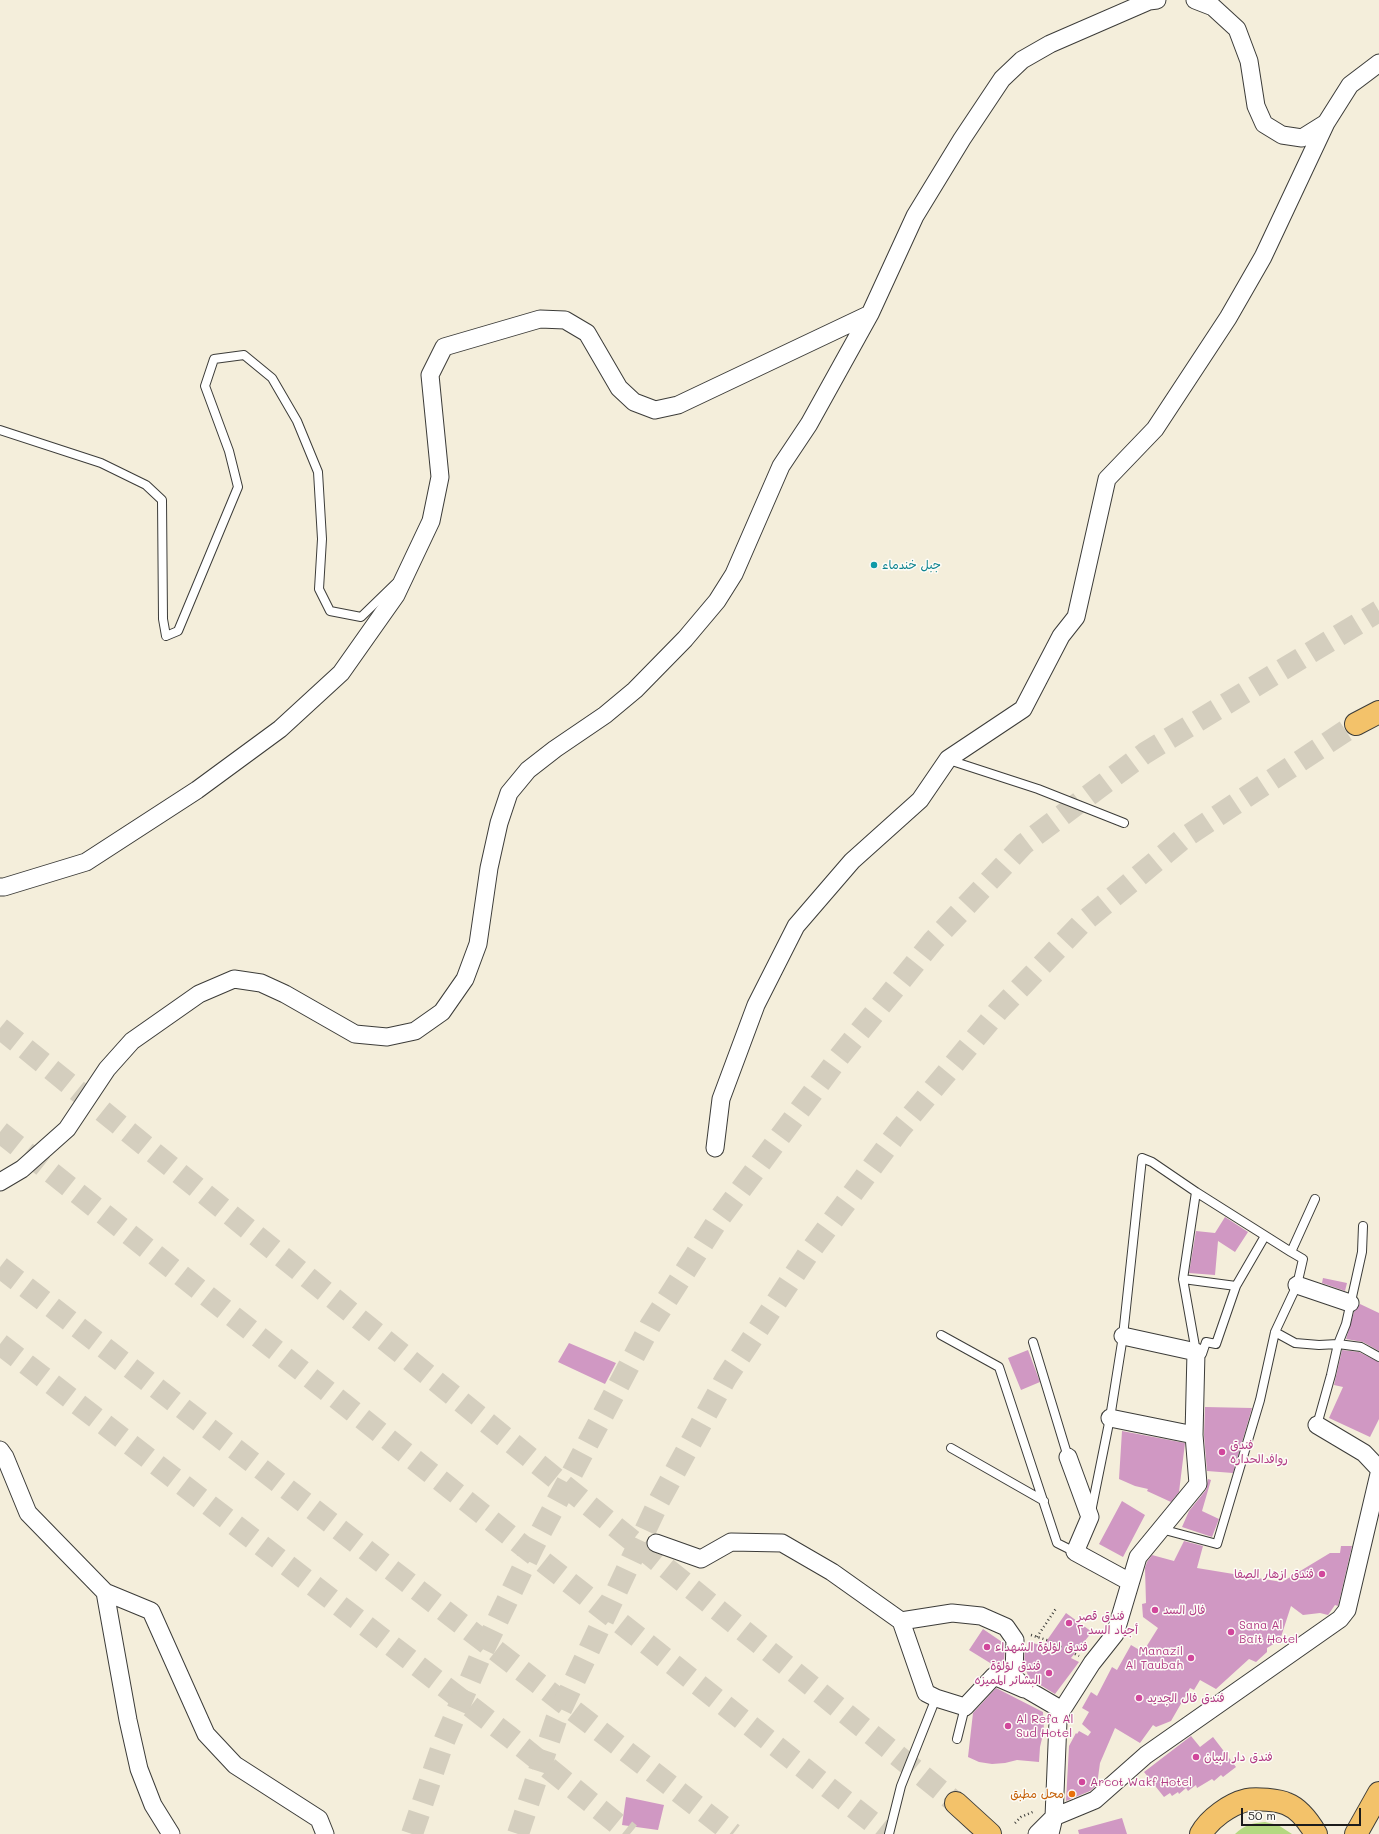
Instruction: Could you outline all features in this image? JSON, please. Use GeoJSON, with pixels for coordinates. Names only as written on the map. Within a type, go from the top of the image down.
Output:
{"type":"FeatureCollection","features":[{"type":"Feature","properties":{"kind":"highway"},"geometry":{"type":"LineString","coordinates":[[1356,724],[1379,712]]}},
{"type":"Feature","properties":{"kind":"highway"},"geometry":{"type":"LineString","coordinates":[[1356,1834],[1379,1793]]}},
{"type":"Feature","properties":{"kind":"highway"},"geometry":{"type":"LineString","coordinates":[[1201,1834],[1206,1825],[1227,1809],[1247,1800],[1275,1801],[1287,1804],[1308,1820],[1316,1834]]}},
{"type":"Feature","properties":{"kind":"highway"},"geometry":{"type":"LineString","coordinates":[[956,1803],[990,1834]]}},
{"type":"Feature","properties":{"kind":"street"},"geometry":{"type":"LineString","coordinates":[[0,1182],[22,1169],[67,1129],[107,1069],[132,1041],[199,994],[234,979],[261,983],[285,994],[355,1034],[387,1037],[415,1031],[442,1012],[465,979],[478,944],[489,868],[499,823],[509,793],[528,770],[555,749],[604,716],[635,690],[685,639],[717,601],[734,574],[781,466],[809,424],[870,314],[915,216],[962,138],[1002,79],[1022,60],[1050,44],[1149,1],[1157,0]]}},
{"type":"Feature","properties":{"kind":"street"},"geometry":{"type":"LineString","coordinates":[[1195,0],[1213,7],[1237,29],[1249,61],[1256,106],[1264,124],[1282,135],[1302,138],[1326,123]]}},
{"type":"Feature","properties":{"kind":"street"},"geometry":{"type":"LineString","coordinates":[[715,1148],[721,1099],[756,1005],[796,926],[852,861],[920,800],[948,759],[1023,709],[1062,636],[1076,617],[1107,479],[1155,429],[1228,318],[1263,257],[1326,123],[1350,85],[1379,63]]}},
{"type":"Feature","properties":{"kind":"street"},"geometry":{"type":"LineString","coordinates":[[0,886],[4,887],[86,862],[197,790],[280,729],[341,673],[396,595],[431,521],[440,478],[430,375],[444,347],[540,319],[565,320],[587,333],[619,388],[634,402],[655,410],[678,405],[870,314]]}},
{"type":"Feature","properties":{"kind":"street"},"geometry":{"type":"LineString","coordinates":[[1296,1285],[1350,1302]]}},
{"type":"Feature","properties":{"kind":"street"},"geometry":{"type":"LineString","coordinates":[[1050,1834],[1054,1817],[1058,1721],[1062,1710],[1092,1663],[1115,1634],[1138,1557],[1198,1484],[1194,1435],[1196,1352],[1123,1336]]}},
{"type":"Feature","properties":{"kind":"street"},"geometry":{"type":"LineString","coordinates":[[1110,1418],[1194,1435]]}},
{"type":"Feature","properties":{"kind":"street"},"geometry":{"type":"LineString","coordinates":[[1317,1425],[1364,1453],[1379,1469]]}},
{"type":"Feature","properties":{"kind":"street"},"geometry":{"type":"LineString","coordinates":[[0,1450],[5,1457],[28,1513],[105,1592],[152,1611],[206,1734],[235,1765],[319,1819],[325,1834]]}},
{"type":"Feature","properties":{"kind":"street"},"geometry":{"type":"LineString","coordinates":[[1068,1457],[1090,1517],[1075,1552],[1130,1582]]}},
{"type":"Feature","properties":{"kind":"street"},"geometry":{"type":"LineString","coordinates":[[1037,1834],[1054,1817],[1095,1800],[1146,1755],[1340,1620],[1347,1610],[1379,1474]]}},
{"type":"Feature","properties":{"kind":"street"},"geometry":{"type":"LineString","coordinates":[[656,1543],[701,1559],[731,1542],[782,1542],[832,1572],[901,1621],[926,1693],[936,1698],[965,1706],[994,1676],[1026,1690],[1062,1710]]}},
{"type":"Feature","properties":{"kind":"street"},"geometry":{"type":"LineString","coordinates":[[105,1592],[128,1720],[139,1769],[152,1805],[171,1834]]}},
{"type":"Feature","properties":{"kind":"street"},"geometry":{"type":"LineString","coordinates":[[901,1621],[952,1613],[981,1616],[1006,1627],[1015,1640],[1014,1677],[1026,1690]]}},
{"type":"Feature","properties":{"kind":"lane"},"geometry":{"type":"LineString","coordinates":[[0,430],[101,463],[146,485],[162,500],[163,619],[166,636],[178,631],[238,487],[229,451],[205,386],[214,359],[244,355],[272,378],[297,421],[318,472],[322,539],[319,589],[330,611],[361,617],[406,574]]}},
{"type":"Feature","properties":{"kind":"lane"},"geometry":{"type":"LineString","coordinates":[[948,759],[1038,789],[1124,823]]}},
{"type":"Feature","properties":{"kind":"lane"},"geometry":{"type":"LineString","coordinates":[[1090,1517],[1110,1418],[1123,1336],[1142,1158],[1152,1162],[1196,1192],[1303,1259],[1296,1285],[1275,1332],[1260,1400],[1217,1544],[1161,1529]]}},
{"type":"Feature","properties":{"kind":"lane"},"geometry":{"type":"LineString","coordinates":[[1196,1192],[1183,1279],[1196,1352],[1202,1354],[1206,1342],[1216,1344],[1236,1286],[1266,1236]]}},
{"type":"Feature","properties":{"kind":"lane"},"geometry":{"type":"LineString","coordinates":[[1291,1252],[1315,1199]]}},
{"type":"Feature","properties":{"kind":"lane"},"geometry":{"type":"LineString","coordinates":[[1317,1425],[1338,1344],[1346,1324],[1362,1252],[1363,1226]]}},
{"type":"Feature","properties":{"kind":"lane"},"geometry":{"type":"LineString","coordinates":[[1183,1279],[1236,1286]]}},
{"type":"Feature","properties":{"kind":"lane"},"geometry":{"type":"LineString","coordinates":[[1275,1332],[1295,1343],[1319,1345],[1338,1344],[1361,1347],[1379,1357]]}},
{"type":"Feature","properties":{"kind":"lane"},"geometry":{"type":"LineString","coordinates":[[941,1335],[998,1366],[1058,1543],[1075,1552]]}},
{"type":"Feature","properties":{"kind":"lane"},"geometry":{"type":"LineString","coordinates":[[1033,1342],[1068,1457]]}},
{"type":"Feature","properties":{"kind":"lane"},"geometry":{"type":"LineString","coordinates":[[951,1448],[1044,1501]]}},
{"type":"Feature","properties":{"kind":"lane"},"geometry":{"type":"LineString","coordinates":[[889,1834],[901,1786],[936,1698]]}},
{"type":"Feature","properties":{"kind":"lane"},"geometry":{"type":"LineString","coordinates":[[957,1740],[965,1706]]}},
{"type":"Feature","properties":{"kind":"path"},"geometry":{"type":"LineString","coordinates":[[1037,1637],[1057,1607]]}},
{"type":"Feature","properties":{"kind":"path"},"geometry":{"type":"LineString","coordinates":[[1006,1627],[1050,1641],[1092,1663]]}},
{"type":"Feature","properties":{"kind":"path"},"geometry":{"type":"LineString","coordinates":[[1015,1823],[1021,1817],[1030,1813]]}},
{"type":"Feature","properties":{"kind":"green space"},"geometry":{"type":"Polygon","coordinates":[[[1265,1822],[1278,1825],[1292,1834],[1235,1834],[1242,1828],[1249,1825],[1265,1822]]]}},
{"type":"Feature","properties":{"kind":"building"},"geometry":{"type":"Polygon","coordinates":[[[1225,1217],[1248,1232],[1235,1252],[1218,1241],[1215,1275],[1189,1273],[1196,1231],[1215,1233],[1225,1217]]]}},
{"type":"Feature","properties":{"kind":"building"},"geometry":{"type":"Polygon","coordinates":[[[1323,1278],[1347,1283],[1345,1291],[1322,1283],[1323,1278]]]}},
{"type":"Feature","properties":{"kind":"building"},"geometry":{"type":"Polygon","coordinates":[[[1360,1304],[1379,1313],[1379,1351],[1363,1342],[1346,1339],[1354,1312],[1360,1304]]]}},
{"type":"Feature","properties":{"kind":"building"},"geometry":{"type":"Polygon","coordinates":[[[569,1343],[616,1363],[605,1384],[558,1362],[569,1343]]]}},
{"type":"Feature","properties":{"kind":"building"},"geometry":{"type":"Polygon","coordinates":[[[1028,1350],[1040,1382],[1021,1390],[1008,1358],[1028,1350]]]}},
{"type":"Feature","properties":{"kind":"building"},"geometry":{"type":"Polygon","coordinates":[[[1342,1350],[1359,1352],[1379,1362],[1379,1419],[1370,1437],[1329,1418],[1343,1387],[1334,1385],[1342,1350]]]}},
{"type":"Feature","properties":{"kind":"building"},"geometry":{"type":"Polygon","coordinates":[[[1205,1407],[1252,1408],[1233,1473],[1207,1471],[1204,1435],[1205,1407]]]}},
{"type":"Feature","properties":{"kind":"building"},"geometry":{"type":"Polygon","coordinates":[[[1122,1431],[1185,1443],[1179,1492],[1171,1502],[1147,1491],[1148,1489],[1135,1486],[1119,1479],[1122,1431]]]}},
{"type":"Feature","properties":{"kind":"building"},"geometry":{"type":"Polygon","coordinates":[[[1208,1479],[1211,1480],[1202,1511],[1219,1519],[1212,1537],[1182,1527],[1189,1511],[1206,1490],[1208,1479]]]}},
{"type":"Feature","properties":{"kind":"building"},"geometry":{"type":"Polygon","coordinates":[[[1122,1501],[1145,1515],[1123,1557],[1099,1544],[1122,1501]]]}},
{"type":"Feature","properties":{"kind":"building"},"geometry":{"type":"Polygon","coordinates":[[[1184,1541],[1203,1546],[1197,1568],[1282,1582],[1330,1553],[1340,1553],[1341,1546],[1352,1546],[1338,1606],[1335,1605],[1328,1615],[1320,1613],[1303,1615],[1291,1606],[1280,1640],[1267,1648],[1267,1652],[1256,1662],[1249,1659],[1216,1689],[1200,1680],[1194,1690],[1190,1688],[1171,1721],[1156,1727],[1153,1725],[1140,1743],[1115,1728],[1100,1763],[1097,1785],[1090,1791],[1066,1801],[1069,1746],[1076,1733],[1077,1734],[1079,1731],[1088,1736],[1091,1732],[1082,1724],[1089,1712],[1082,1708],[1091,1692],[1097,1696],[1112,1667],[1117,1670],[1131,1645],[1143,1652],[1158,1628],[1143,1617],[1142,1604],[1146,1603],[1145,1568],[1147,1562],[1152,1555],[1174,1561],[1184,1541]]]}},
{"type":"Feature","properties":{"kind":"building"},"geometry":{"type":"Polygon","coordinates":[[[1066,1613],[1092,1632],[1071,1658],[1079,1662],[1055,1694],[1029,1678],[1024,1665],[1025,1648],[1033,1643],[1043,1646],[1066,1613]]]}},
{"type":"Feature","properties":{"kind":"building","name":"فندق لؤلؤة الشهداء"},"geometry":{"type":"Polygon","coordinates":[[[983,1629],[1005,1644],[1004,1662],[1000,1668],[969,1650],[983,1629]]]}},
{"type":"Feature","properties":{"kind":"building","name":"Al Refa Al Sud Hotel"},"geometry":{"type":"Polygon","coordinates":[[[996,1688],[1043,1712],[1044,1730],[1040,1747],[1039,1762],[1017,1760],[992,1764],[979,1762],[968,1757],[973,1713],[996,1688]]]}},
{"type":"Feature","properties":{"kind":"building","name":"فندق دار البيان"},"geometry":{"type":"Polygon","coordinates":[[[1191,1736],[1200,1747],[1213,1737],[1236,1767],[1223,1777],[1221,1775],[1214,1781],[1212,1779],[1197,1788],[1196,1785],[1188,1791],[1186,1788],[1179,1794],[1178,1792],[1172,1796],[1170,1793],[1164,1797],[1144,1772],[1191,1736]]]}},
{"type":"Feature","properties":{"kind":"building"},"geometry":{"type":"Polygon","coordinates":[[[626,1797],[664,1805],[658,1830],[622,1825],[626,1797]]]}},
{"type":"Feature","properties":{"kind":"building"},"geometry":{"type":"Polygon","coordinates":[[[1122,1818],[1127,1834],[1079,1834],[1078,1830],[1122,1818]]]}},
{"type":"Feature","properties":{"kind":"tunnel"},"geometry":{"type":"LineString","coordinates":[[412,1834],[442,1746],[480,1657],[534,1545],[650,1326],[716,1223],[839,1057],[933,941],[1024,844],[1145,753],[1379,611]]}},
{"type":"Feature","properties":{"kind":"tunnel"},"geometry":{"type":"LineString","coordinates":[[518,1834],[556,1720],[659,1501],[726,1378],[808,1254],[900,1129],[998,1011],[1081,924],[1184,838],[1356,724]]}},
{"type":"Feature","properties":{"kind":"tunnel"},"geometry":{"type":"LineString","coordinates":[[0,1028],[956,1803]]}},
{"type":"Feature","properties":{"kind":"tunnel"},"geometry":{"type":"LineString","coordinates":[[0,1132],[887,1834]]}},
{"type":"Feature","properties":{"kind":"tunnel"},"geometry":{"type":"LineString","coordinates":[[0,1267],[733,1834]]}},
{"type":"Feature","properties":{"kind":"tunnel"},"geometry":{"type":"LineString","coordinates":[[0,1344],[510,1737],[630,1834]]}},
{"type":"Feature","properties":{"kind":"place","name":"جبل خندماء"},"geometry":{"type":"Point","coordinates":[874,565]}},
{"type":"Feature","properties":{"kind":"place","name":"فندق روافدالحدارہ"},"geometry":{"type":"Point","coordinates":[1222,1452]}},
{"type":"Feature","properties":{"kind":"place","name":"فندق ازهار الصفا"},"geometry":{"type":"Point","coordinates":[1322,1574]}},
{"type":"Feature","properties":{"kind":"place","name":"فال السد"},"geometry":{"type":"Point","coordinates":[1155,1610]}},
{"type":"Feature","properties":{"kind":"place","name":"فندق قصر أجياد السد ٢"},"geometry":{"type":"Point","coordinates":[1069,1623]}},
{"type":"Feature","properties":{"kind":"place","name":"Sana Al Bait Hotel"},"geometry":{"type":"Point","coordinates":[1231,1632]}},
{"type":"Feature","properties":{"kind":"place","name":"فندق لؤلؤة الشهداء"},"geometry":{"type":"Point","coordinates":[987,1647]}},
{"type":"Feature","properties":{"kind":"place","name":"Manazil Al Taubah"},"geometry":{"type":"Point","coordinates":[1191,1658]}},
{"type":"Feature","properties":{"kind":"place","name":"فندق لؤلؤة البشائر المميزه"},"geometry":{"type":"Point","coordinates":[1049,1673]}},
{"type":"Feature","properties":{"kind":"place","name":"فندق فال الجديد"},"geometry":{"type":"Point","coordinates":[1139,1698]}},
{"type":"Feature","properties":{"kind":"place","name":"Al Refa Al Sud Hotel"},"geometry":{"type":"Point","coordinates":[1008,1726]}},
{"type":"Feature","properties":{"kind":"place","name":"فندق دار البيان"},"geometry":{"type":"Point","coordinates":[1196,1757]}},
{"type":"Feature","properties":{"kind":"place","name":"Arcot Wakf Hotel"},"geometry":{"type":"Point","coordinates":[1082,1782]}},
{"type":"Feature","properties":{"kind":"place","name":"محل مطبق"},"geometry":{"type":"Point","coordinates":[1072,1794]}}]}
